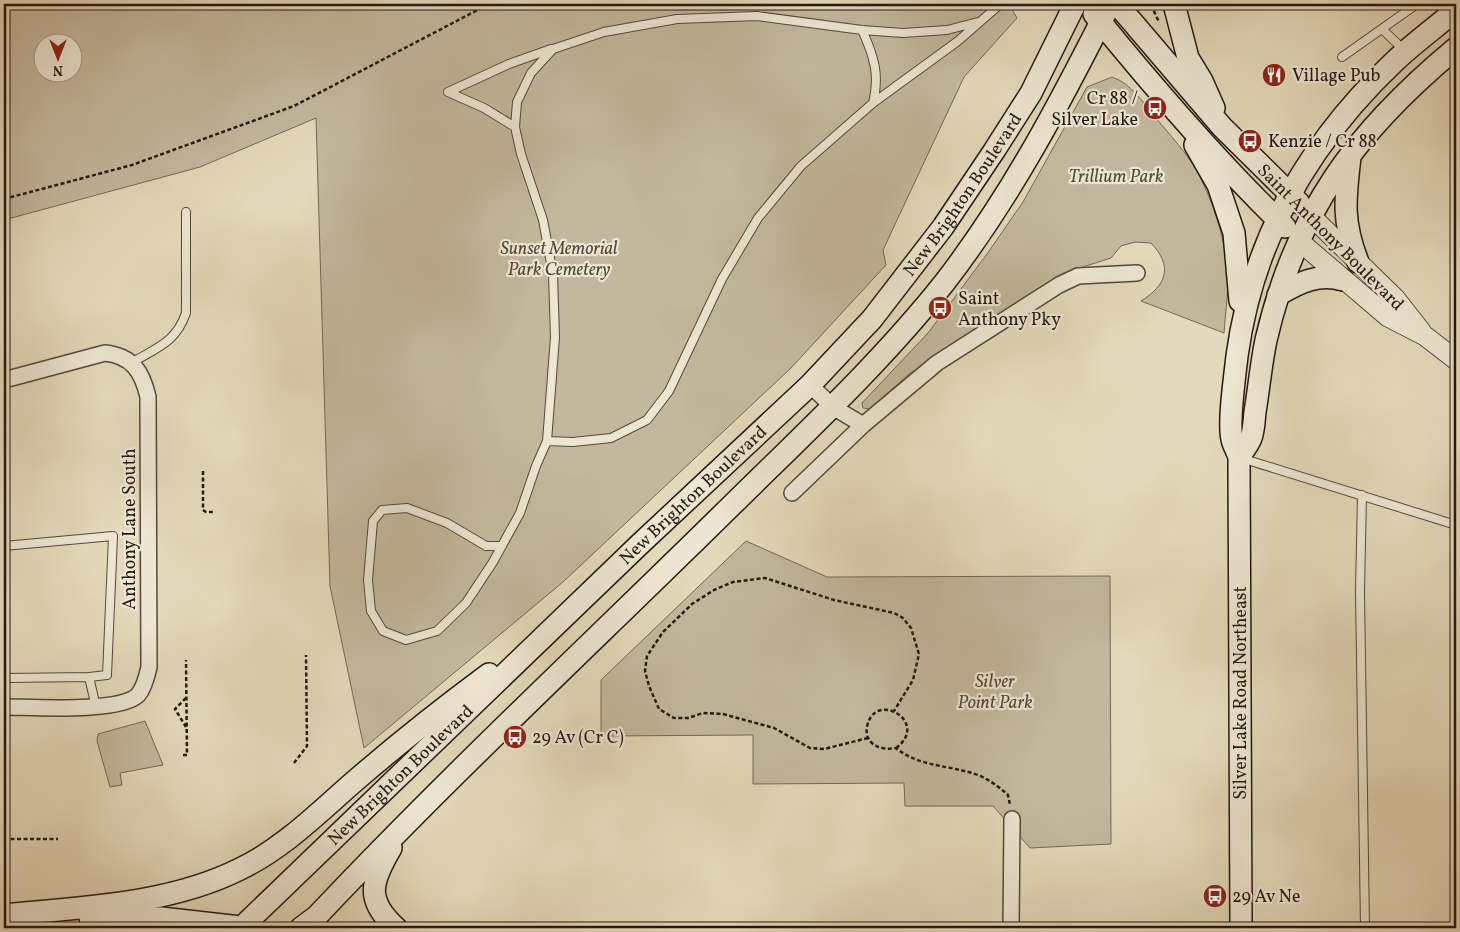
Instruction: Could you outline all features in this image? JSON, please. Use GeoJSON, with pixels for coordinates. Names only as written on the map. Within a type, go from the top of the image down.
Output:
{"type":"FeatureCollection","features":[{"type":"Feature","properties":{"kind":"main road","name":"New Brighton Boulevard"},"geometry":{"type":"LineString","coordinates":[[245,928],[552,629],[810,385],[872,319],[970,189],[1031,93],[1075,4]]}},
{"type":"Feature","properties":{"kind":"main road","name":"Saint Anthony Boulevard"},"geometry":{"type":"LineString","coordinates":[[1086,4],[1106,13],[1178,115],[1283,206],[1305,228]]}},
{"type":"Feature","properties":{"kind":"main road","name":"Saint Anthony Boulevard"},"geometry":{"type":"LineString","coordinates":[[1117,4],[1222,127],[1283,206],[1305,228]]}},
{"type":"Feature","properties":{"kind":"main road"},"geometry":{"type":"LineString","coordinates":[[1174,4],[1188,58],[1202,82],[1222,127]]}},
{"type":"Feature","properties":{"kind":"main road","name":"Silver Lake Road Northeast"},"geometry":{"type":"LineString","coordinates":[[1241,928],[1239,457],[1232,439],[1234,382],[1241,326],[1253,277],[1283,206],[1300,174],[1326,135],[1360,95],[1406,52],[1456,10]]}},
{"type":"Feature","properties":{"kind":"main road","name":"New Brighton Boulevard"},"geometry":{"type":"LineString","coordinates":[[301,928],[317,916],[404,826],[833,408],[902,335],[974,241],[1023,168],[1057,110],[1106,13]]}},
{"type":"Feature","properties":{"kind":"main road"},"geometry":{"type":"LineString","coordinates":[[1239,457],[1251,438],[1266,342],[1278,294],[1305,228],[1350,153],[1379,118],[1414,82],[1456,48]]}},
{"type":"Feature","properties":{"kind":"main road"},"geometry":{"type":"LineString","coordinates":[[1178,115],[1218,185],[1234,233],[1238,264],[1241,326]]}},
{"type":"Feature","properties":{"kind":"main road"},"geometry":{"type":"LineString","coordinates":[[1350,153],[1345,209],[1351,244],[1358,262]]}},
{"type":"Feature","properties":{"kind":"main road"},"geometry":{"type":"LineString","coordinates":[[1278,294],[1301,282],[1318,277],[1329,276],[1344,280]]}},
{"type":"Feature","properties":{"kind":"main road"},"geometry":{"type":"LineString","coordinates":[[4,916],[107,905],[180,891],[240,869],[283,843],[451,702],[552,629]]}},
{"type":"Feature","properties":{"kind":"main road"},"geometry":{"type":"LineString","coordinates":[[396,928],[376,905],[373,886],[379,867],[404,826]]}},
{"type":"Feature","properties":{"kind":"main road"},"geometry":{"type":"LineString","coordinates":[[4,916],[161,918],[245,928]]}},
{"type":"Feature","properties":{"kind":"street","name":"Saint Anthony Boulevard"},"geometry":{"type":"LineString","coordinates":[[1305,228],[1358,262],[1395,298],[1425,336]]}},
{"type":"Feature","properties":{"kind":"street","name":"Saint Anthony Boulevard"},"geometry":{"type":"LineString","coordinates":[[1305,228],[1344,280],[1388,317],[1425,336],[1456,360]]}},
{"type":"Feature","properties":{"kind":"street"},"geometry":{"type":"LineString","coordinates":[[792,493],[863,425],[937,363],[1059,285],[1078,276],[1138,273]]}},
{"type":"Feature","properties":{"kind":"street"},"geometry":{"type":"LineString","coordinates":[[4,380],[105,353],[118,354],[133,362]]}},
{"type":"Feature","properties":{"kind":"street","name":"Anthony Lane South"},"geometry":{"type":"LineString","coordinates":[[4,707],[113,706],[138,695],[146,680],[149,667],[148,397],[144,380],[133,362]]}},
{"type":"Feature","properties":{"kind":"street"},"geometry":{"type":"LineString","coordinates":[[810,385],[833,408],[863,425]]}},
{"type":"Feature","properties":{"kind":"street"},"geometry":{"type":"LineString","coordinates":[[1012,819],[1012,928]]}},
{"type":"Feature","properties":{"kind":"lane"},"geometry":{"type":"LineString","coordinates":[[547,441],[573,442],[611,438],[647,420],[669,391],[722,279],[758,218],[801,166],[873,103],[958,41],[997,7],[997,4]]}},
{"type":"Feature","properties":{"kind":"lane"},"geometry":{"type":"LineString","coordinates":[[1342,56],[1383,30],[1417,4]]}},
{"type":"Feature","properties":{"kind":"lane"},"geometry":{"type":"LineString","coordinates":[[515,127],[484,108],[448,92],[509,64],[604,32],[677,19],[757,16],[862,30],[903,33],[947,30],[980,22]]}},
{"type":"Feature","properties":{"kind":"lane"},"geometry":{"type":"LineString","coordinates":[[862,30],[872,52],[878,84],[873,103]]}},
{"type":"Feature","properties":{"kind":"lane"},"geometry":{"type":"LineString","coordinates":[[1383,30],[1406,52]]}},
{"type":"Feature","properties":{"kind":"lane"},"geometry":{"type":"LineString","coordinates":[[502,546],[486,546],[447,523],[407,508],[382,510],[373,521],[368,580],[370,611],[383,631],[406,640],[436,631],[466,603],[502,546],[520,513],[547,441],[555,337],[553,274],[543,220],[515,127],[517,102],[531,73],[553,49]]}},
{"type":"Feature","properties":{"kind":"lane"},"geometry":{"type":"LineString","coordinates":[[133,362],[174,338],[182,325],[186,313],[186,212]]}},
{"type":"Feature","properties":{"kind":"lane"},"geometry":{"type":"LineString","coordinates":[[1239,457],[1456,525]]}},
{"type":"Feature","properties":{"kind":"lane"},"geometry":{"type":"LineString","coordinates":[[1362,495],[1360,591],[1366,928]]}},
{"type":"Feature","properties":{"kind":"lane"},"geometry":{"type":"LineString","coordinates":[[4,546],[113,536],[107,675],[4,678]]}},
{"type":"Feature","properties":{"kind":"lane"},"geometry":{"type":"LineString","coordinates":[[89,677],[96,707]]}},
{"type":"Feature","properties":{"kind":"path"},"geometry":{"type":"LineString","coordinates":[[4,199],[132,165],[294,106],[489,4]]}},
{"type":"Feature","properties":{"kind":"path"},"geometry":{"type":"LineString","coordinates":[[203,470],[203,510],[215,512]]}},
{"type":"Feature","properties":{"kind":"path"},"geometry":{"type":"LineString","coordinates":[[868,738],[824,749],[810,748],[774,728],[731,716],[703,713],[688,718],[674,718],[659,709],[645,671],[647,656],[662,632],[692,604],[714,590],[733,582],[765,578],[834,600],[894,613],[903,618],[910,628],[919,654],[913,680],[894,710]]}},
{"type":"Feature","properties":{"kind":"path"},"geometry":{"type":"LineString","coordinates":[[294,764],[307,746],[306,655]]}},
{"type":"Feature","properties":{"kind":"path"},"geometry":{"type":"LineString","coordinates":[[183,755],[187,755],[186,660]]}},
{"type":"Feature","properties":{"kind":"path"},"geometry":{"type":"LineString","coordinates":[[186,698],[174,709],[187,728]]}},
{"type":"Feature","properties":{"kind":"path"},"geometry":{"type":"LineString","coordinates":[[896,748],[902,743],[907,734],[906,723],[901,715],[894,710],[883,710],[870,718],[866,729],[868,738],[880,748],[896,748],[905,755],[926,764],[974,774],[997,785],[1008,795],[1012,819]]}},
{"type":"Feature","properties":{"kind":"path"},"geometry":{"type":"LineString","coordinates":[[4,839],[58,839]]}},
{"type":"Feature","properties":{"kind":"green space","name":"Sunset Memorial Park Cemetery"},"geometry":{"type":"Polygon","coordinates":[[[4,4],[1009,4],[1017,18],[964,77],[883,250],[886,265],[791,368],[563,582],[364,748],[330,586],[316,118],[200,167],[4,220],[4,4]]]}},
{"type":"Feature","properties":{"kind":"green space","name":"Trillium Park"},"geometry":{"type":"Polygon","coordinates":[[[1112,77],[1125,84],[1141,100],[1189,158],[1204,185],[1219,224],[1227,266],[1228,286],[1224,333],[1141,301],[1157,288],[1164,275],[1164,267],[1158,251],[1151,243],[1135,242],[1121,246],[1111,258],[1064,273],[969,333],[909,374],[870,409],[863,408],[862,403],[928,333],[987,254],[1023,202],[1087,87],[1112,77]]]}},
{"type":"Feature","properties":{"kind":"green space","name":"Silver Point Park"},"geometry":{"type":"Polygon","coordinates":[[[746,541],[827,577],[1110,576],[1111,844],[1030,848],[993,806],[905,806],[904,783],[753,784],[753,735],[601,736],[601,680],[746,541]]]}},
{"type":"Feature","properties":{"kind":"green space"},"geometry":{"type":"Polygon","coordinates":[[[145,721],[163,765],[120,773],[122,785],[110,787],[97,741],[98,734],[145,721]]]}},
{"type":"Feature","properties":{"kind":"place","name":"Village Pub"},"geometry":{"type":"Point","coordinates":[1274,75]}},
{"type":"Feature","properties":{"kind":"place","name":"Cr 88 / Silver Lake"},"geometry":{"type":"Point","coordinates":[1155,108]}},
{"type":"Feature","properties":{"kind":"place","name":"Kenzie / Cr 88"},"geometry":{"type":"Point","coordinates":[1250,141]}},
{"type":"Feature","properties":{"kind":"place","name":"Saint Anthony Pky"},"geometry":{"type":"Point","coordinates":[940,308]}},
{"type":"Feature","properties":{"kind":"place","name":"29 Av (Cr C)"},"geometry":{"type":"Point","coordinates":[515,737]}},
{"type":"Feature","properties":{"kind":"place","name":"29 Av Ne"},"geometry":{"type":"Point","coordinates":[1215,896]}}]}
